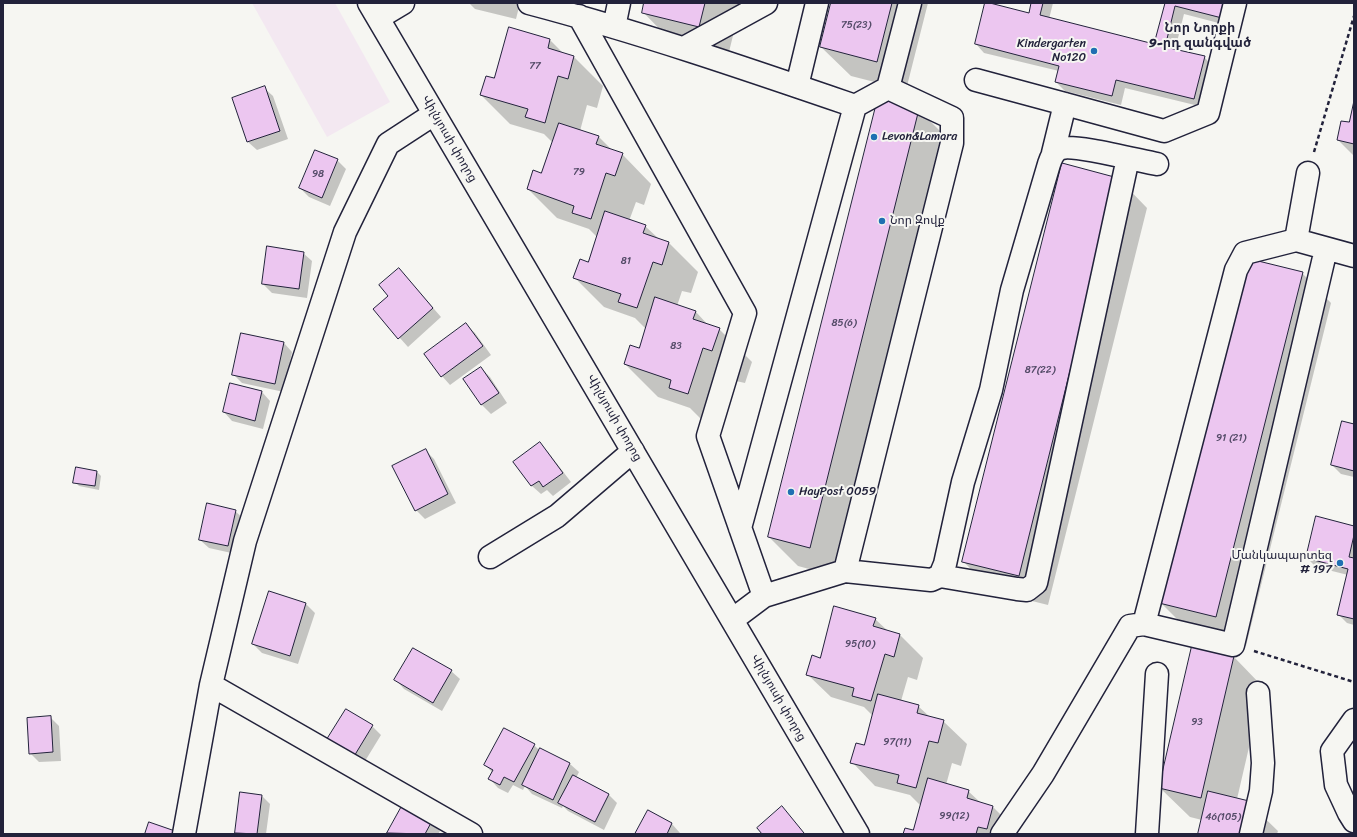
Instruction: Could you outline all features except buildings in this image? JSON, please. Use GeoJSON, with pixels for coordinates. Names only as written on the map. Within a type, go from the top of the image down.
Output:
{"type":"FeatureCollection","features":[{"type":"Feature","properties":{"kind":"street"},"geometry":{"type":"LineString","coordinates":[[374,10],[403,3]]}},
{"type":"Feature","properties":{"kind":"street"},"geometry":{"type":"LineString","coordinates":[[529,3],[579,16],[684,48],[855,106]]}},
{"type":"Feature","properties":{"kind":"street"},"geometry":{"type":"LineString","coordinates":[[614,27],[620,3]]}},
{"type":"Feature","properties":{"kind":"street"},"geometry":{"type":"LineString","coordinates":[[684,48],[766,3]]}},
{"type":"Feature","properties":{"kind":"street"},"geometry":{"type":"LineString","coordinates":[[797,86],[817,3]]}},
{"type":"Feature","properties":{"kind":"street"},"geometry":{"type":"LineString","coordinates":[[740,528],[855,106],[888,88],[910,3]]}},
{"type":"Feature","properties":{"kind":"street"},"geometry":{"type":"LineString","coordinates":[[976,80],[1164,131],[1208,113],[1235,3]]}},
{"type":"Feature","properties":{"kind":"street","name":"Վիլնյուսի փողոց"},"geometry":{"type":"LineString","coordinates":[[374,10],[858,834]]}},
{"type":"Feature","properties":{"kind":"street"},"geometry":{"type":"LineString","coordinates":[[579,16],[745,313],[708,436],[764,596]]}},
{"type":"Feature","properties":{"kind":"street"},"geometry":{"type":"LineString","coordinates":[[845,571],[952,143],[952,118],[888,88]]}},
{"type":"Feature","properties":{"kind":"street"},"geometry":{"type":"LineString","coordinates":[[940,576],[945,564],[964,482],[990,390],[1012,290],[1053,153],[1065,104]]}},
{"type":"Feature","properties":{"kind":"street"},"geometry":{"type":"LineString","coordinates":[[184,834],[211,685],[245,541],[345,232],[388,144],[434,114]]}},
{"type":"Feature","properties":{"kind":"street"},"geometry":{"type":"LineString","coordinates":[[1053,153],[1060,148],[1078,148],[1157,164]]}},
{"type":"Feature","properties":{"kind":"street"},"geometry":{"type":"LineString","coordinates":[[732,620],[764,596],[845,571],[931,580],[940,576],[1027,590],[1036,583],[1128,158]]}},
{"type":"Feature","properties":{"kind":"street"},"geometry":{"type":"LineString","coordinates":[[1296,240],[1308,173]]}},
{"type":"Feature","properties":{"kind":"street"},"geometry":{"type":"LineString","coordinates":[[1144,624],[1236,270],[1245,254],[1296,240],[1354,256]]}},
{"type":"Feature","properties":{"kind":"street"},"geometry":{"type":"LineString","coordinates":[[1002,834],[1042,774],[1130,626],[1144,624],[1232,645],[1326,249]]}},
{"type":"Feature","properties":{"kind":"street"},"geometry":{"type":"LineString","coordinates":[[490,557],[557,516],[633,451]]}},
{"type":"Feature","properties":{"kind":"street"},"geometry":{"type":"LineString","coordinates":[[1147,834],[1157,674]]}},
{"type":"Feature","properties":{"kind":"street"},"geometry":{"type":"LineString","coordinates":[[211,685],[471,834]]}},
{"type":"Feature","properties":{"kind":"street"},"geometry":{"type":"LineString","coordinates":[[1251,834],[1261,791],[1263,763],[1258,693]]}},
{"type":"Feature","properties":{"kind":"street"},"geometry":{"type":"LineString","coordinates":[[1354,720],[1332,751],[1336,785],[1354,821]]}},
{"type":"Feature","properties":{"kind":"path"},"geometry":{"type":"LineString","coordinates":[[1308,173],[1354,16]]}},
{"type":"Feature","properties":{"kind":"path"},"geometry":{"type":"LineString","coordinates":[[1232,645],[1354,682]]}},
{"type":"Feature","properties":{"kind":"shaded area"},"geometry":{"type":"Polygon","coordinates":[[[252,3],[335,3],[390,102],[327,137],[252,3]]]}},
{"type":"Feature","properties":{"kind":"place","name":"Kindergarten No120"},"geometry":{"type":"Point","coordinates":[1094,51]}},
{"type":"Feature","properties":{"kind":"place","name":"Levon&Lamara"},"geometry":{"type":"Point","coordinates":[874,137]}},
{"type":"Feature","properties":{"kind":"place","name":"Նոր Զովք"},"geometry":{"type":"Point","coordinates":[882,221]}},
{"type":"Feature","properties":{"kind":"place","name":"HayPost 0059"},"geometry":{"type":"Point","coordinates":[791,492]}},
{"type":"Feature","properties":{"kind":"place","name":"Մանկապարտեզ # 197"},"geometry":{"type":"Point","coordinates":[1340,563]}},
{"type":"Feature","properties":{"kind":"district","name":"Նոր Նորքի 9-րդ զանգված"},"geometry":{"type":"Point","coordinates":[1200,36]}}]}
